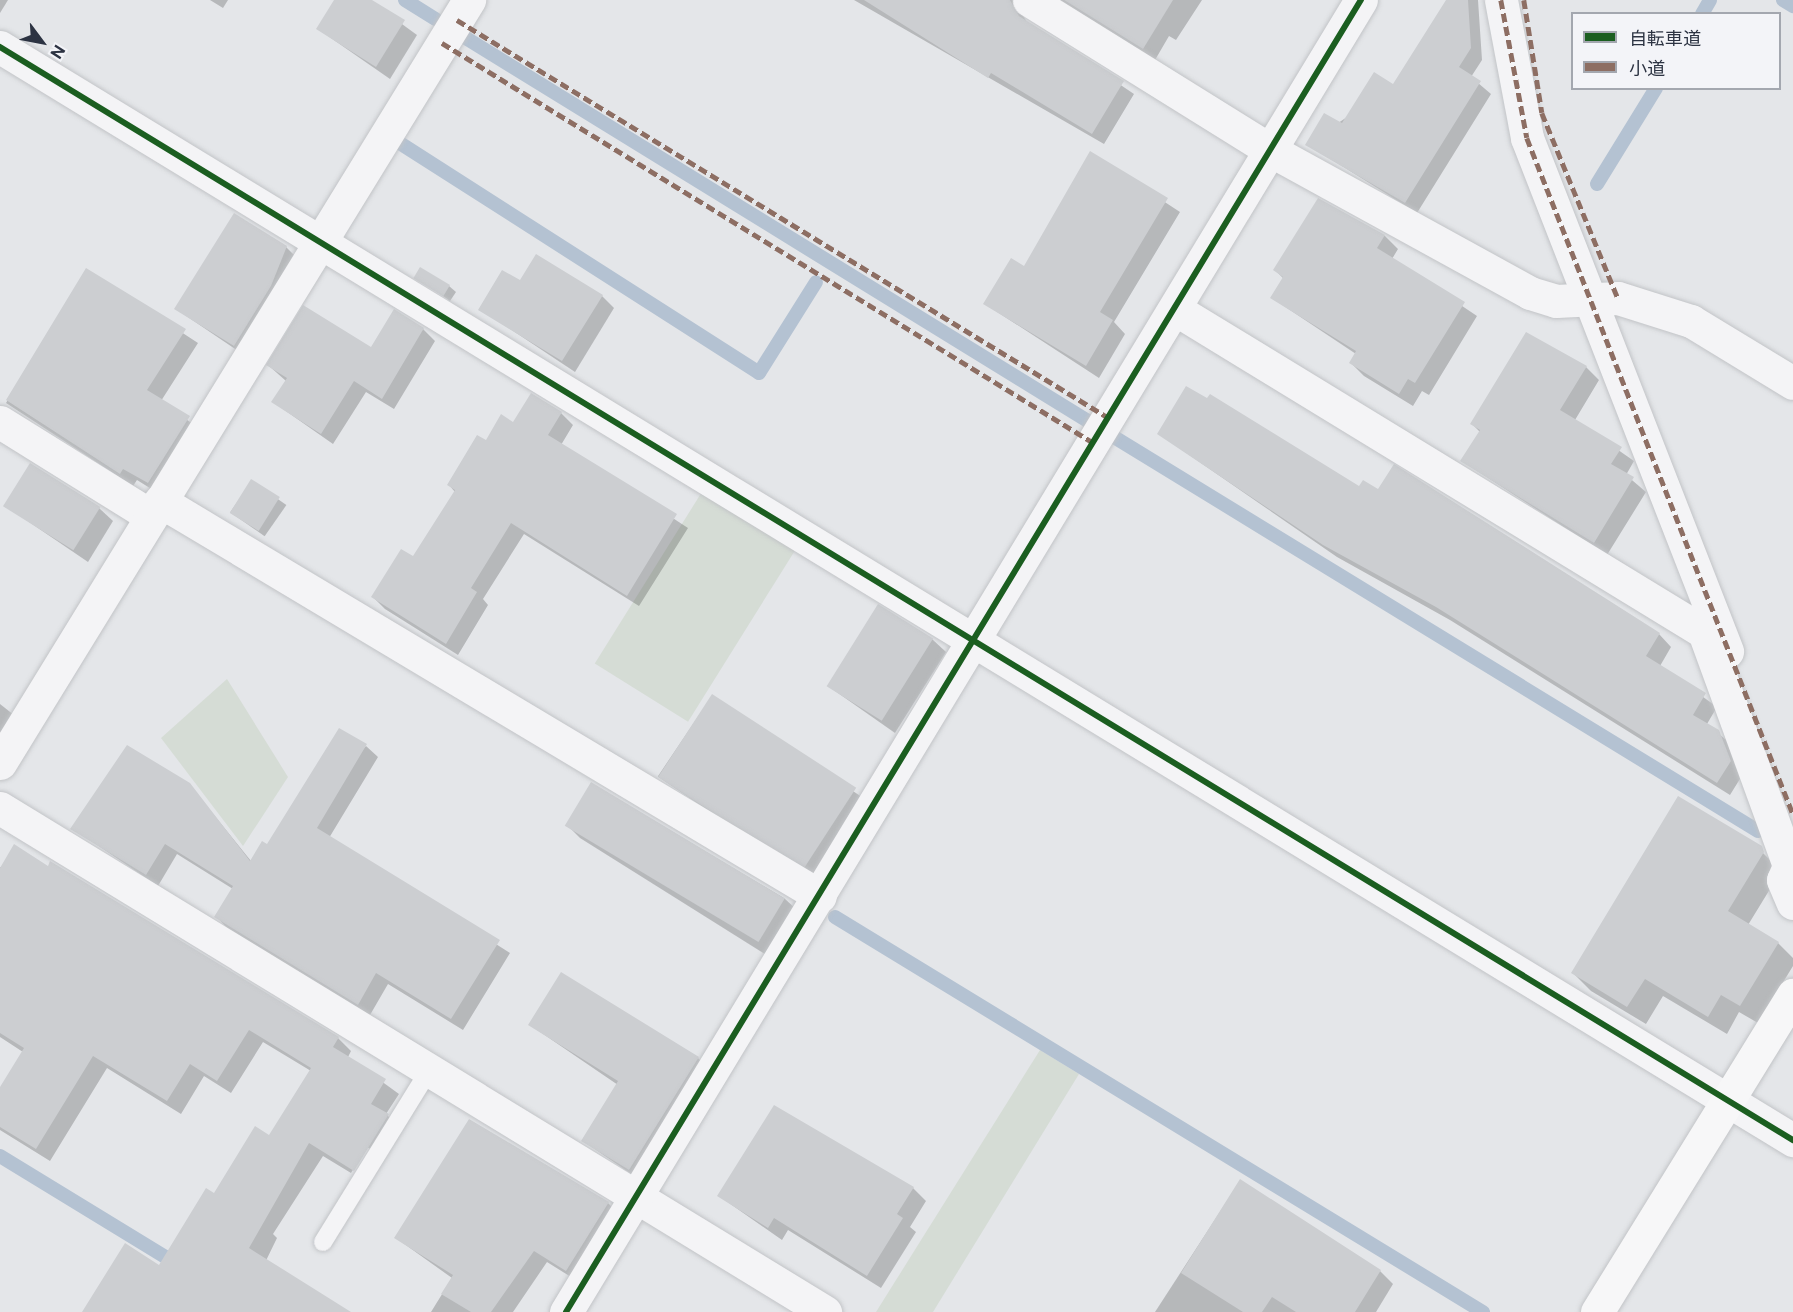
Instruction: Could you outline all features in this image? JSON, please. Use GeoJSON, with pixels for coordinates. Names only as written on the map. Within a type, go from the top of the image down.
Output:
{"type":"FeatureCollection","features":[{"type":"Feature","properties":{"kind":"street"},"geometry":{"type":"LineString","coordinates":[[0,763],[469,0]]}},
{"type":"Feature","properties":{"kind":"street"},"geometry":{"type":"LineString","coordinates":[[566,1312],[1361,0]]}},
{"type":"Feature","properties":{"kind":"street"},"geometry":{"type":"LineString","coordinates":[[1501,0],[1527,138],[1589,302],[1793,814]]}},
{"type":"Feature","properties":{"kind":"street"},"geometry":{"type":"LineString","coordinates":[[1038,2],[1270,150],[1530,293],[1589,302],[1618,298],[1691,321],[1793,383]]}},
{"type":"Feature","properties":{"kind":"street"},"geometry":{"type":"LineString","coordinates":[[0,47],[1727,1097],[1793,1140]]}},
{"type":"Feature","properties":{"kind":"street"},"geometry":{"type":"LineString","coordinates":[[1175,309],[1704,632],[1789,866],[1783,880],[1793,903]]}},
{"type":"Feature","properties":{"kind":"street"},"geometry":{"type":"LineString","coordinates":[[0,422],[156,508],[820,896]]}},
{"type":"Feature","properties":{"kind":"street"},"geometry":{"type":"LineString","coordinates":[[0,808],[825,1312]]}},
{"type":"Feature","properties":{"kind":"street"},"geometry":{"type":"LineString","coordinates":[[1597,1312],[1727,1097],[1793,995]]}},
{"type":"Feature","properties":{"kind":"lane"},"geometry":{"type":"LineString","coordinates":[[323,1242],[430,1069]]}},
{"type":"Feature","properties":{"kind":"shaded area"},"geometry":{"type":"Polygon","coordinates":[[[705,487],[798,545],[688,722],[595,663],[705,487]]]}},
{"type":"Feature","properties":{"kind":"shaded area"},"geometry":{"type":"Polygon","coordinates":[[[227,679],[288,777],[243,846],[161,738],[227,679]]]}},
{"type":"Feature","properties":{"kind":"shaded area"},"geometry":{"type":"Polygon","coordinates":[[[1040,1050],[1079,1074],[933,1312],[876,1312],[1040,1050]]]}},
{"type":"Feature","properties":{"kind":"building"},"geometry":{"type":"Polygon","coordinates":[[[334,0],[372,0],[405,20],[376,67],[316,29],[334,0]]]}},
{"type":"Feature","properties":{"kind":"building"},"geometry":{"type":"Polygon","coordinates":[[[864,0],[1010,0],[1019,16],[1124,81],[1092,134],[991,73],[988,78],[864,0]]]}},
{"type":"Feature","properties":{"kind":"building"},"geometry":{"type":"Polygon","coordinates":[[[1064,0],[1173,0],[1143,49],[1064,0]]]}},
{"type":"Feature","properties":{"kind":"building"},"geometry":{"type":"Polygon","coordinates":[[[1446,0],[1468,0],[1471,48],[1459,67],[1481,81],[1405,203],[1305,145],[1324,113],[1342,123],[1374,72],[1393,84],[1446,0]]]}},
{"type":"Feature","properties":{"kind":"building"},"geometry":{"type":"Polygon","coordinates":[[[1090,151],[1168,198],[1100,312],[1113,320],[1086,366],[983,304],[1011,258],[1024,266],[1090,151]]]}},
{"type":"Feature","properties":{"kind":"building"},"geometry":{"type":"Polygon","coordinates":[[[1318,198],[1385,235],[1377,248],[1465,302],[1415,383],[1408,379],[1399,394],[1349,363],[1356,351],[1270,298],[1283,277],[1273,270],[1318,198]]]}},
{"type":"Feature","properties":{"kind":"building"},"geometry":{"type":"Polygon","coordinates":[[[234,213],[287,246],[271,286],[234,346],[174,309],[234,213]]]}},
{"type":"Feature","properties":{"kind":"building"},"geometry":{"type":"Polygon","coordinates":[[[536,254],[603,295],[562,361],[478,310],[502,270],[520,280],[536,254]]]}},
{"type":"Feature","properties":{"kind":"building"},"geometry":{"type":"Polygon","coordinates":[[[420,267],[450,285],[443,296],[413,278],[420,267]]]}},
{"type":"Feature","properties":{"kind":"building"},"geometry":{"type":"Polygon","coordinates":[[[86,268],[186,329],[147,390],[190,416],[148,483],[123,469],[120,474],[6,400],[86,268]]]}},
{"type":"Feature","properties":{"kind":"building"},"geometry":{"type":"Polygon","coordinates":[[[303,305],[371,347],[394,309],[424,328],[382,399],[354,381],[321,434],[271,402],[287,378],[266,365],[303,305]]]}},
{"type":"Feature","properties":{"kind":"building"},"geometry":{"type":"Polygon","coordinates":[[[1526,332],[1587,366],[1560,410],[1622,447],[1611,464],[1634,477],[1594,543],[1460,461],[1480,430],[1470,424],[1526,332]]]}},
{"type":"Feature","properties":{"kind":"building"},"geometry":{"type":"Polygon","coordinates":[[[1186,386],[1207,398],[1210,394],[1359,486],[1363,480],[1378,489],[1394,464],[1660,633],[1646,656],[1706,693],[1693,715],[1719,730],[1731,761],[1717,783],[1436,607],[1323,545],[1157,434],[1186,386]]]}},
{"type":"Feature","properties":{"kind":"building"},"geometry":{"type":"Polygon","coordinates":[[[531,393],[562,412],[548,435],[677,514],[627,596],[511,523],[471,588],[477,592],[446,644],[371,597],[401,549],[413,556],[455,490],[447,485],[477,435],[486,440],[501,414],[513,422],[531,393]]]}},
{"type":"Feature","properties":{"kind":"building"},"geometry":{"type":"Polygon","coordinates":[[[30,463],[100,507],[73,550],[3,506],[30,463]]]}},
{"type":"Feature","properties":{"kind":"building"},"geometry":{"type":"Polygon","coordinates":[[[251,479],[280,497],[259,531],[230,513],[251,479]]]}},
{"type":"Feature","properties":{"kind":"building"},"geometry":{"type":"Polygon","coordinates":[[[878,604],[933,638],[882,721],[827,686],[878,604]]]}},
{"type":"Feature","properties":{"kind":"building"},"geometry":{"type":"Polygon","coordinates":[[[712,694],[856,788],[802,871],[658,777],[712,694]]]}},
{"type":"Feature","properties":{"kind":"building"},"geometry":{"type":"Polygon","coordinates":[[[339,728],[367,744],[317,828],[500,940],[451,1019],[376,973],[358,1005],[214,917],[233,886],[165,844],[146,875],[70,829],[127,745],[190,783],[250,861],[262,841],[267,844],[339,728]]]}},
{"type":"Feature","properties":{"kind":"building"},"geometry":{"type":"Polygon","coordinates":[[[591,782],[785,898],[758,942],[565,826],[591,782]]]}},
{"type":"Feature","properties":{"kind":"building"},"geometry":{"type":"Polygon","coordinates":[[[1678,796],[1762,846],[1764,852],[1728,911],[1779,942],[1740,1006],[1721,995],[1708,1017],[1645,979],[1627,1007],[1571,973],[1678,796]]]}},
{"type":"Feature","properties":{"kind":"building"},"geometry":{"type":"Polygon","coordinates":[[[14,844],[48,866],[50,861],[339,1037],[333,1047],[386,1079],[371,1104],[389,1114],[354,1171],[309,1143],[249,1248],[351,1312],[82,1312],[125,1243],[159,1265],[206,1188],[214,1193],[255,1126],[269,1135],[311,1068],[249,1030],[217,1081],[190,1064],[167,1101],[93,1056],[36,1149],[0,1127],[0,1087],[24,1048],[0,1033],[0,868],[14,844]]]}},
{"type":"Feature","properties":{"kind":"building"},"geometry":{"type":"Polygon","coordinates":[[[561,972],[699,1057],[629,1170],[581,1141],[618,1081],[528,1025],[561,972]]]}},
{"type":"Feature","properties":{"kind":"building"},"geometry":{"type":"Polygon","coordinates":[[[774,1105],[914,1187],[897,1214],[903,1218],[867,1276],[774,1218],[768,1228],[717,1196],[774,1105]]]}},
{"type":"Feature","properties":{"kind":"building"},"geometry":{"type":"Polygon","coordinates":[[[469,1119],[609,1202],[566,1271],[534,1251],[491,1312],[471,1312],[441,1294],[453,1275],[394,1238],[469,1119]]]}},
{"type":"Feature","properties":{"kind":"building"},"geometry":{"type":"Polygon","coordinates":[[[1240,1179],[1381,1270],[1355,1312],[1296,1312],[1272,1297],[1262,1312],[1243,1312],[1181,1273],[1240,1179]]]}},
{"type":"Feature","properties":{"kind":"waterway"},"geometry":{"type":"LineString","coordinates":[[405,0],[435,19]]}},
{"type":"Feature","properties":{"kind":"waterway"},"geometry":{"type":"LineString","coordinates":[[1703,12],[1710,0]]}},
{"type":"Feature","properties":{"kind":"waterway"},"geometry":{"type":"LineString","coordinates":[[1783,0],[1793,6]]}},
{"type":"Feature","properties":{"kind":"waterway"},"geometry":{"type":"LineString","coordinates":[[461,35],[1091,423]]}},
{"type":"Feature","properties":{"kind":"waterway"},"geometry":{"type":"LineString","coordinates":[[1597,184],[1655,90]]}},
{"type":"Feature","properties":{"kind":"waterway"},"geometry":{"type":"LineString","coordinates":[[395,140],[759,373],[816,282]]}},
{"type":"Feature","properties":{"kind":"waterway"},"geometry":{"type":"LineString","coordinates":[[1114,437],[1758,831]]}},
{"type":"Feature","properties":{"kind":"waterway"},"geometry":{"type":"LineString","coordinates":[[835,917],[1483,1312]]}},
{"type":"Feature","properties":{"kind":"waterway"},"geometry":{"type":"LineString","coordinates":[[0,1156],[180,1266]]}},
{"type":"Feature","properties":{"kind":"marked path"},"geometry":{"type":"LineString","coordinates":[[1501,0],[1527,138],[1793,814]]}},
{"type":"Feature","properties":{"kind":"marked path"},"geometry":{"type":"LineString","coordinates":[[1524,0],[1542,113],[1618,298]]}},
{"type":"Feature","properties":{"kind":"marked path"},"geometry":{"type":"LineString","coordinates":[[457,20],[1109,418]]}},
{"type":"Feature","properties":{"kind":"marked path"},"geometry":{"type":"LineString","coordinates":[[442,43],[1094,443]]}},
{"type":"Feature","properties":{"kind":"cycle path"},"geometry":{"type":"LineString","coordinates":[[566,1312],[1361,0]]}},
{"type":"Feature","properties":{"kind":"cycle path"},"geometry":{"type":"LineString","coordinates":[[0,47],[1793,1140]]}}]}
